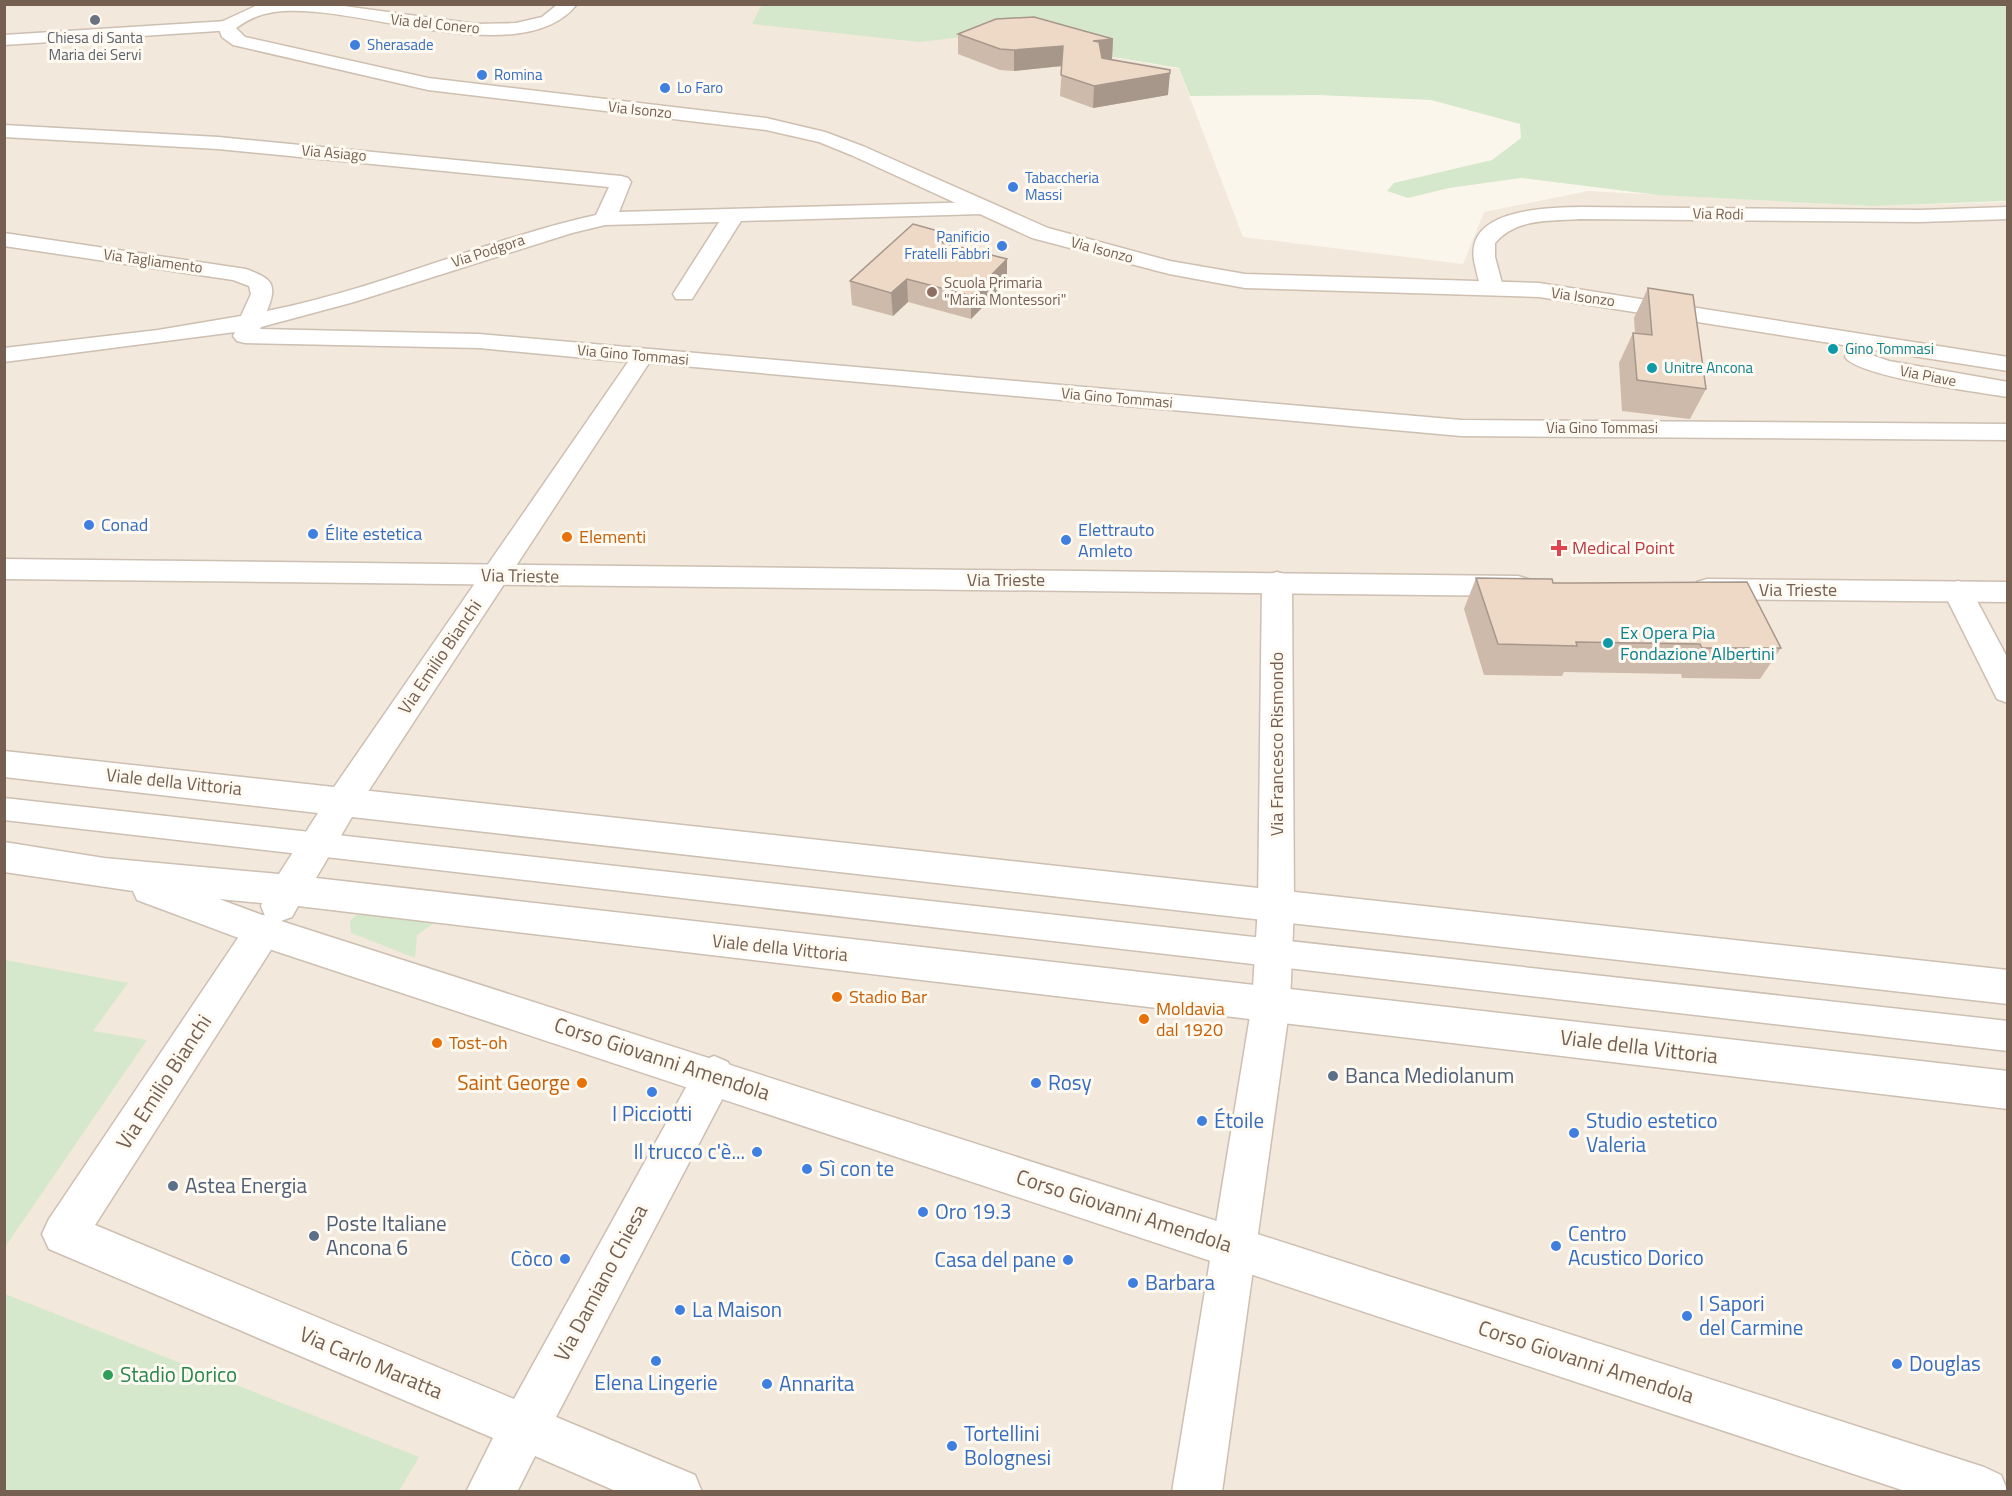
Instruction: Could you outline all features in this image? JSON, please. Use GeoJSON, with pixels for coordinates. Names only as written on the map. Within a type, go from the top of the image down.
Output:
{"type":"FeatureCollection","features":[{"type":"Feature","properties":{"kind":"street","name":"Via del Conero"},"geometry":{"type":"LineString","coordinates":[[227,26],[243,15],[266,7],[296,5],[370,17],[481,29],[506,29],[550,20],[569,4]]}},
{"type":"Feature","properties":{"kind":"street"},"geometry":{"type":"LineString","coordinates":[[4,40],[227,26]]}},
{"type":"Feature","properties":{"kind":"street","name":"Via Isonzo"},"geometry":{"type":"LineString","coordinates":[[227,26],[228,33],[238,41],[428,84],[766,124],[825,138],[858,150],[981,208],[1040,232],[1169,267],[1245,281],[1330,285],[1492,287],[1584,296],[1784,328]]}},
{"type":"Feature","properties":{"kind":"street","name":"Via Asiago"},"geometry":{"type":"LineString","coordinates":[[4,130],[218,143],[621,182],[605,219]]}},
{"type":"Feature","properties":{"kind":"street","name":"Via Podgora"},"geometry":{"type":"LineString","coordinates":[[4,355],[199,330],[309,308],[559,228],[605,219],[981,208]]}},
{"type":"Feature","properties":{"kind":"street","name":"Via Rodi"},"geometry":{"type":"LineString","coordinates":[[1492,287],[1484,257],[1484,242],[1489,234],[1504,224],[1539,215],[1920,216],[2007,213]]}},
{"type":"Feature","properties":{"kind":"street"},"geometry":{"type":"LineString","coordinates":[[684,294],[735,214]]}},
{"type":"Feature","properties":{"kind":"street","name":"Via Tagliamento"},"geometry":{"type":"LineString","coordinates":[[4,239],[238,274],[259,282],[262,294],[251,320]]}},
{"type":"Feature","properties":{"kind":"street","name":"Via Gino Tommasi"},"geometry":{"type":"LineString","coordinates":[[251,320],[245,336],[479,341],[1461,428],[2007,432]]}},
{"type":"Feature","properties":{"kind":"street","name":"Via Piave"},"geometry":{"type":"LineString","coordinates":[[1784,328],[2007,390]]}},
{"type":"Feature","properties":{"kind":"street"},"geometry":{"type":"LineString","coordinates":[[1882,356],[2007,364]]}},
{"type":"Feature","properties":{"kind":"street","name":"Via Emilio Bianchi"},"geometry":{"type":"LineString","coordinates":[[344,800],[638,365]]}},
{"type":"Feature","properties":{"kind":"street","name":"Via Trieste"},"geometry":{"type":"LineString","coordinates":[[4,569],[1541,586]]}},
{"type":"Feature","properties":{"kind":"street","name":"Via Francesco Rismondo"},"geometry":{"type":"LineString","coordinates":[[1276,906],[1277,582]]}},
{"type":"Feature","properties":{"kind":"street","name":"Via Trieste"},"geometry":{"type":"LineString","coordinates":[[1685,588],[2007,592]]}},
{"type":"Feature","properties":{"kind":"street"},"geometry":{"type":"LineString","coordinates":[[1958,591],[2007,691]]}},
{"type":"Feature","properties":{"kind":"street","name":"Viale della Vittoria"},"geometry":{"type":"LineString","coordinates":[[4,764],[344,800],[2007,987]]}},
{"type":"Feature","properties":{"kind":"street"},"geometry":{"type":"LineString","coordinates":[[263,931],[344,800]]}},
{"type":"Feature","properties":{"kind":"street"},"geometry":{"type":"LineString","coordinates":[[4,809],[2007,1036]]}},
{"type":"Feature","properties":{"kind":"street","name":"Viale della Vittoria"},"geometry":{"type":"LineString","coordinates":[[4,856],[104,873],[290,890],[2007,1090]]}},
{"type":"Feature","properties":{"kind":"street","name":"Corso Giovanni Amendola"},"geometry":{"type":"LineString","coordinates":[[104,873],[263,931],[714,1075],[1234,1248],[1984,1491]]}},
{"type":"Feature","properties":{"kind":"street"},"geometry":{"type":"LineString","coordinates":[[1197,1491],[1270,1004],[1276,906]]}},
{"type":"Feature","properties":{"kind":"street","name":"Via Emilio Bianchi"},"geometry":{"type":"LineString","coordinates":[[64,1234],[263,931]]}},
{"type":"Feature","properties":{"kind":"street","name":"Via Damiano Chiesa"},"geometry":{"type":"LineString","coordinates":[[490,1491],[714,1075]]}},
{"type":"Feature","properties":{"kind":"street","name":"Via Carlo Maratta"},"geometry":{"type":"LineString","coordinates":[[64,1234],[678,1491]]}},
{"type":"Feature","properties":{"kind":"shaded area"},"geometry":{"type":"Polygon","coordinates":[[[762,4],[753,24],[1033,29],[1078,51],[1179,69],[1243,237],[1463,264],[1484,212],[1588,191],[1872,206],[2007,202],[2007,1491],[5,1492],[5,5],[762,4]]]}},
{"type":"Feature","properties":{"kind":"green space"},"geometry":{"type":"Polygon","coordinates":[[[762,4],[2007,5],[2007,201],[1872,206],[1658,195],[1521,178],[1449,188],[1408,198],[1387,191],[1394,183],[1492,160],[1521,138],[1520,124],[1431,100],[1318,95],[1190,96],[1179,68],[1078,51],[1033,29],[919,42],[752,24],[762,4]]]}},
{"type":"Feature","properties":{"kind":"green space"},"geometry":{"type":"Polygon","coordinates":[[[368,912],[441,918],[417,935],[415,958],[351,933],[350,921],[356,915],[368,912]]]}},
{"type":"Feature","properties":{"kind":"green space"},"geometry":{"type":"Polygon","coordinates":[[[5,960],[128,983],[93,1031],[147,1040],[5,1247],[5,960]]]}},
{"type":"Feature","properties":{"kind":"green space","name":"Stadio Dorico"},"geometry":{"type":"Polygon","coordinates":[[[5,1294],[419,1457],[399,1491],[5,1491],[5,1294]]]}},
{"type":"Feature","properties":{"kind":"building"},"geometry":{"type":"Polygon","coordinates":[[[1034,17],[1113,39],[1093,41],[1099,42],[1102,58],[1170,70],[1170,73],[1094,86],[1061,75],[1063,46],[1000,49],[958,34],[996,19],[1034,17]]]}},
{"type":"Feature","properties":{"kind":"building"},"geometry":{"type":"Polygon","coordinates":[[[913,224],[949,234],[940,242],[1007,259],[971,296],[907,279],[891,293],[850,281],[913,224]]]}},
{"type":"Feature","properties":{"kind":"building"},"geometry":{"type":"Polygon","coordinates":[[[1648,288],[1693,295],[1706,389],[1637,380],[1633,333],[1652,335],[1648,288]]]}},
{"type":"Feature","properties":{"kind":"building"},"geometry":{"type":"Polygon","coordinates":[[[1476,578],[1552,579],[1553,583],[1747,582],[1781,648],[1702,648],[1700,644],[1576,642],[1577,646],[1498,644],[1476,578]]]}},
{"type":"Feature","properties":{"kind":"place","name":"Chiesa di Santa Maria dei Servi"},"geometry":{"type":"Point","coordinates":[95,20]}},
{"type":"Feature","properties":{"kind":"place","name":"Sherasade"},"geometry":{"type":"Point","coordinates":[355,45]}},
{"type":"Feature","properties":{"kind":"place","name":"Romina"},"geometry":{"type":"Point","coordinates":[482,75]}},
{"type":"Feature","properties":{"kind":"place","name":"Lo Faro"},"geometry":{"type":"Point","coordinates":[665,88]}},
{"type":"Feature","properties":{"kind":"place","name":"Tabaccheria Massi"},"geometry":{"type":"Point","coordinates":[1013,187]}},
{"type":"Feature","properties":{"kind":"place","name":"Panificio Fratelli Fabbri"},"geometry":{"type":"Point","coordinates":[1002,246]}},
{"type":"Feature","properties":{"kind":"place","name":"Scuola Primaria \"Maria Montessori\""},"geometry":{"type":"Point","coordinates":[932,292]}},
{"type":"Feature","properties":{"kind":"place","name":"Gino Tommasi"},"geometry":{"type":"Point","coordinates":[1833,349]}},
{"type":"Feature","properties":{"kind":"place","name":"Unitre Ancona"},"geometry":{"type":"Point","coordinates":[1652,368]}},
{"type":"Feature","properties":{"kind":"place","name":"Conad"},"geometry":{"type":"Point","coordinates":[89,525]}},
{"type":"Feature","properties":{"kind":"place","name":"Élite estetica"},"geometry":{"type":"Point","coordinates":[313,534]}},
{"type":"Feature","properties":{"kind":"place","name":"Elementi"},"geometry":{"type":"Point","coordinates":[567,537]}},
{"type":"Feature","properties":{"kind":"place","name":"Elettrauto Amleto"},"geometry":{"type":"Point","coordinates":[1066,540]}},
{"type":"Feature","properties":{"kind":"place","name":"Medical Point"},"geometry":{"type":"Point","coordinates":[1559,548]}},
{"type":"Feature","properties":{"kind":"place","name":"Ex Opera Pia Fondazione Albertini"},"geometry":{"type":"Point","coordinates":[1608,643]}},
{"type":"Feature","properties":{"kind":"place","name":"Stadio Bar"},"geometry":{"type":"Point","coordinates":[837,997]}},
{"type":"Feature","properties":{"kind":"place","name":"Moldavia dal 1920"},"geometry":{"type":"Point","coordinates":[1144,1019]}},
{"type":"Feature","properties":{"kind":"place","name":"Tost-oh"},"geometry":{"type":"Point","coordinates":[437,1043]}},
{"type":"Feature","properties":{"kind":"place","name":"Banca Mediolanum"},"geometry":{"type":"Point","coordinates":[1333,1076]}},
{"type":"Feature","properties":{"kind":"place","name":"Saint George"},"geometry":{"type":"Point","coordinates":[582,1083]}},
{"type":"Feature","properties":{"kind":"place","name":"Rosy"},"geometry":{"type":"Point","coordinates":[1036,1083]}},
{"type":"Feature","properties":{"kind":"place","name":"I Picciotti"},"geometry":{"type":"Point","coordinates":[652,1092]}},
{"type":"Feature","properties":{"kind":"place","name":"Étoile"},"geometry":{"type":"Point","coordinates":[1202,1121]}},
{"type":"Feature","properties":{"kind":"place","name":"Studio estetico Valeria"},"geometry":{"type":"Point","coordinates":[1574,1133]}},
{"type":"Feature","properties":{"kind":"place","name":"Il trucco c'è..."},"geometry":{"type":"Point","coordinates":[757,1152]}},
{"type":"Feature","properties":{"kind":"place","name":"Sì con te"},"geometry":{"type":"Point","coordinates":[807,1169]}},
{"type":"Feature","properties":{"kind":"place","name":"Astea Energia"},"geometry":{"type":"Point","coordinates":[173,1186]}},
{"type":"Feature","properties":{"kind":"place","name":"Oro 19.3"},"geometry":{"type":"Point","coordinates":[923,1212]}},
{"type":"Feature","properties":{"kind":"place","name":"Poste Italiane Ancona 6"},"geometry":{"type":"Point","coordinates":[314,1236]}},
{"type":"Feature","properties":{"kind":"place","name":"Centro Acustico Dorico"},"geometry":{"type":"Point","coordinates":[1556,1246]}},
{"type":"Feature","properties":{"kind":"place","name":"Còco"},"geometry":{"type":"Point","coordinates":[565,1259]}},
{"type":"Feature","properties":{"kind":"place","name":"Casa del pane"},"geometry":{"type":"Point","coordinates":[1068,1260]}},
{"type":"Feature","properties":{"kind":"place","name":"Barbara"},"geometry":{"type":"Point","coordinates":[1133,1283]}},
{"type":"Feature","properties":{"kind":"place","name":"La Maison"},"geometry":{"type":"Point","coordinates":[680,1310]}},
{"type":"Feature","properties":{"kind":"place","name":"I Sapori del Carmine"},"geometry":{"type":"Point","coordinates":[1687,1316]}},
{"type":"Feature","properties":{"kind":"place","name":"Elena Lingerie"},"geometry":{"type":"Point","coordinates":[656,1361]}},
{"type":"Feature","properties":{"kind":"place","name":"Douglas"},"geometry":{"type":"Point","coordinates":[1897,1364]}},
{"type":"Feature","properties":{"kind":"place","name":"Stadio Dorico"},"geometry":{"type":"Point","coordinates":[108,1375]}},
{"type":"Feature","properties":{"kind":"place","name":"Annarita"},"geometry":{"type":"Point","coordinates":[767,1384]}},
{"type":"Feature","properties":{"kind":"place","name":"Tortellini Bolognesi"},"geometry":{"type":"Point","coordinates":[952,1446]}}]}
